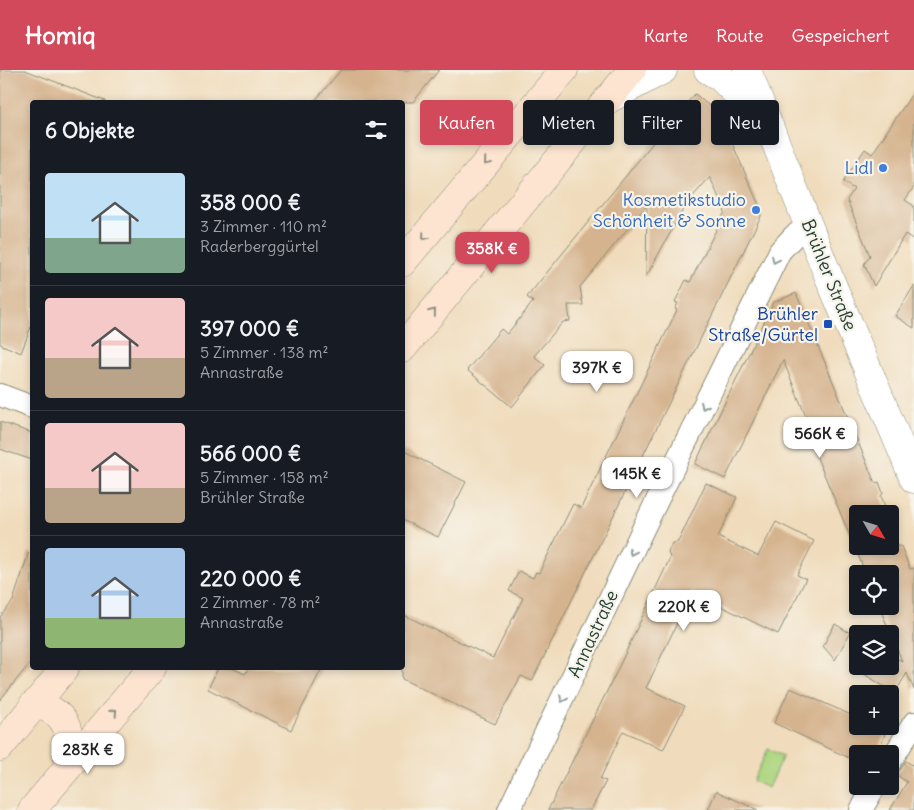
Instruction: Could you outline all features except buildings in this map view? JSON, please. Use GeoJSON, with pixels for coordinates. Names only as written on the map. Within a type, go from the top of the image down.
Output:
{"type":"FeatureCollection","features":[{"type":"Feature","properties":{"kind":"main road"},"geometry":{"type":"LineString","coordinates":[[405,259],[564,70]]}},
{"type":"Feature","properties":{"kind":"main road"},"geometry":{"type":"LineString","coordinates":[[607,100],[632,70]]}},
{"type":"Feature","properties":{"kind":"main road"},"geometry":{"type":"LineString","coordinates":[[405,345],[570,145]]}},
{"type":"Feature","properties":{"kind":"main road"},"geometry":{"type":"LineString","coordinates":[[0,747],[63,670]]}},
{"type":"Feature","properties":{"kind":"main road"},"geometry":{"type":"LineString","coordinates":[[32,810],[150,670]]}},
{"type":"Feature","properties":{"kind":"main road"},"geometry":{"type":"LineString","coordinates":[[33,705],[44,705],[66,725],[68,766]]}},
{"type":"Feature","properties":{"kind":"street"},"geometry":{"type":"LineString","coordinates":[[607,100],[663,70]]}},
{"type":"Feature","properties":{"kind":"street"},"geometry":{"type":"LineString","coordinates":[[708,70],[720,77],[746,100]]}},
{"type":"Feature","properties":{"kind":"street","name":"Brühler Straße"},"geometry":{"type":"LineString","coordinates":[[747,70],[759,100]]}},
{"type":"Feature","properties":{"kind":"street"},"geometry":{"type":"LineString","coordinates":[[765,100],[766,70]]}},
{"type":"Feature","properties":{"kind":"street","name":"Brühler Straße"},"geometry":{"type":"LineString","coordinates":[[776,145],[914,479]]}},
{"type":"Feature","properties":{"kind":"street","name":"Annastraße"},"geometry":{"type":"LineString","coordinates":[[509,810],[644,527],[780,251],[794,236],[809,226]]}},
{"type":"Feature","properties":{"kind":"street"},"geometry":{"type":"LineString","coordinates":[[0,395],[30,406]]}},
{"type":"Feature","properties":{"kind":"street"},"geometry":{"type":"LineString","coordinates":[[899,747],[914,723]]}},
{"type":"Feature","properties":{"kind":"street"},"geometry":{"type":"LineString","coordinates":[[861,810],[870,795]]}},
{"type":"Feature","properties":{"kind":"green space"},"geometry":{"type":"Polygon","coordinates":[[[768,749],[783,756],[768,788],[753,781],[768,749]]]}},
{"type":"Feature","properties":{"kind":"place","name":"Lidl"},"geometry":{"type":"Point","coordinates":[883,168]}},
{"type":"Feature","properties":{"kind":"place","name":"Kosmetikstudio Schönheit & Sonne"},"geometry":{"type":"Point","coordinates":[756,210]}},
{"type":"Feature","properties":{"kind":"place","name":"Brühler Straße/Gürtel"},"geometry":{"type":"Point","coordinates":[828,324]}}]}
